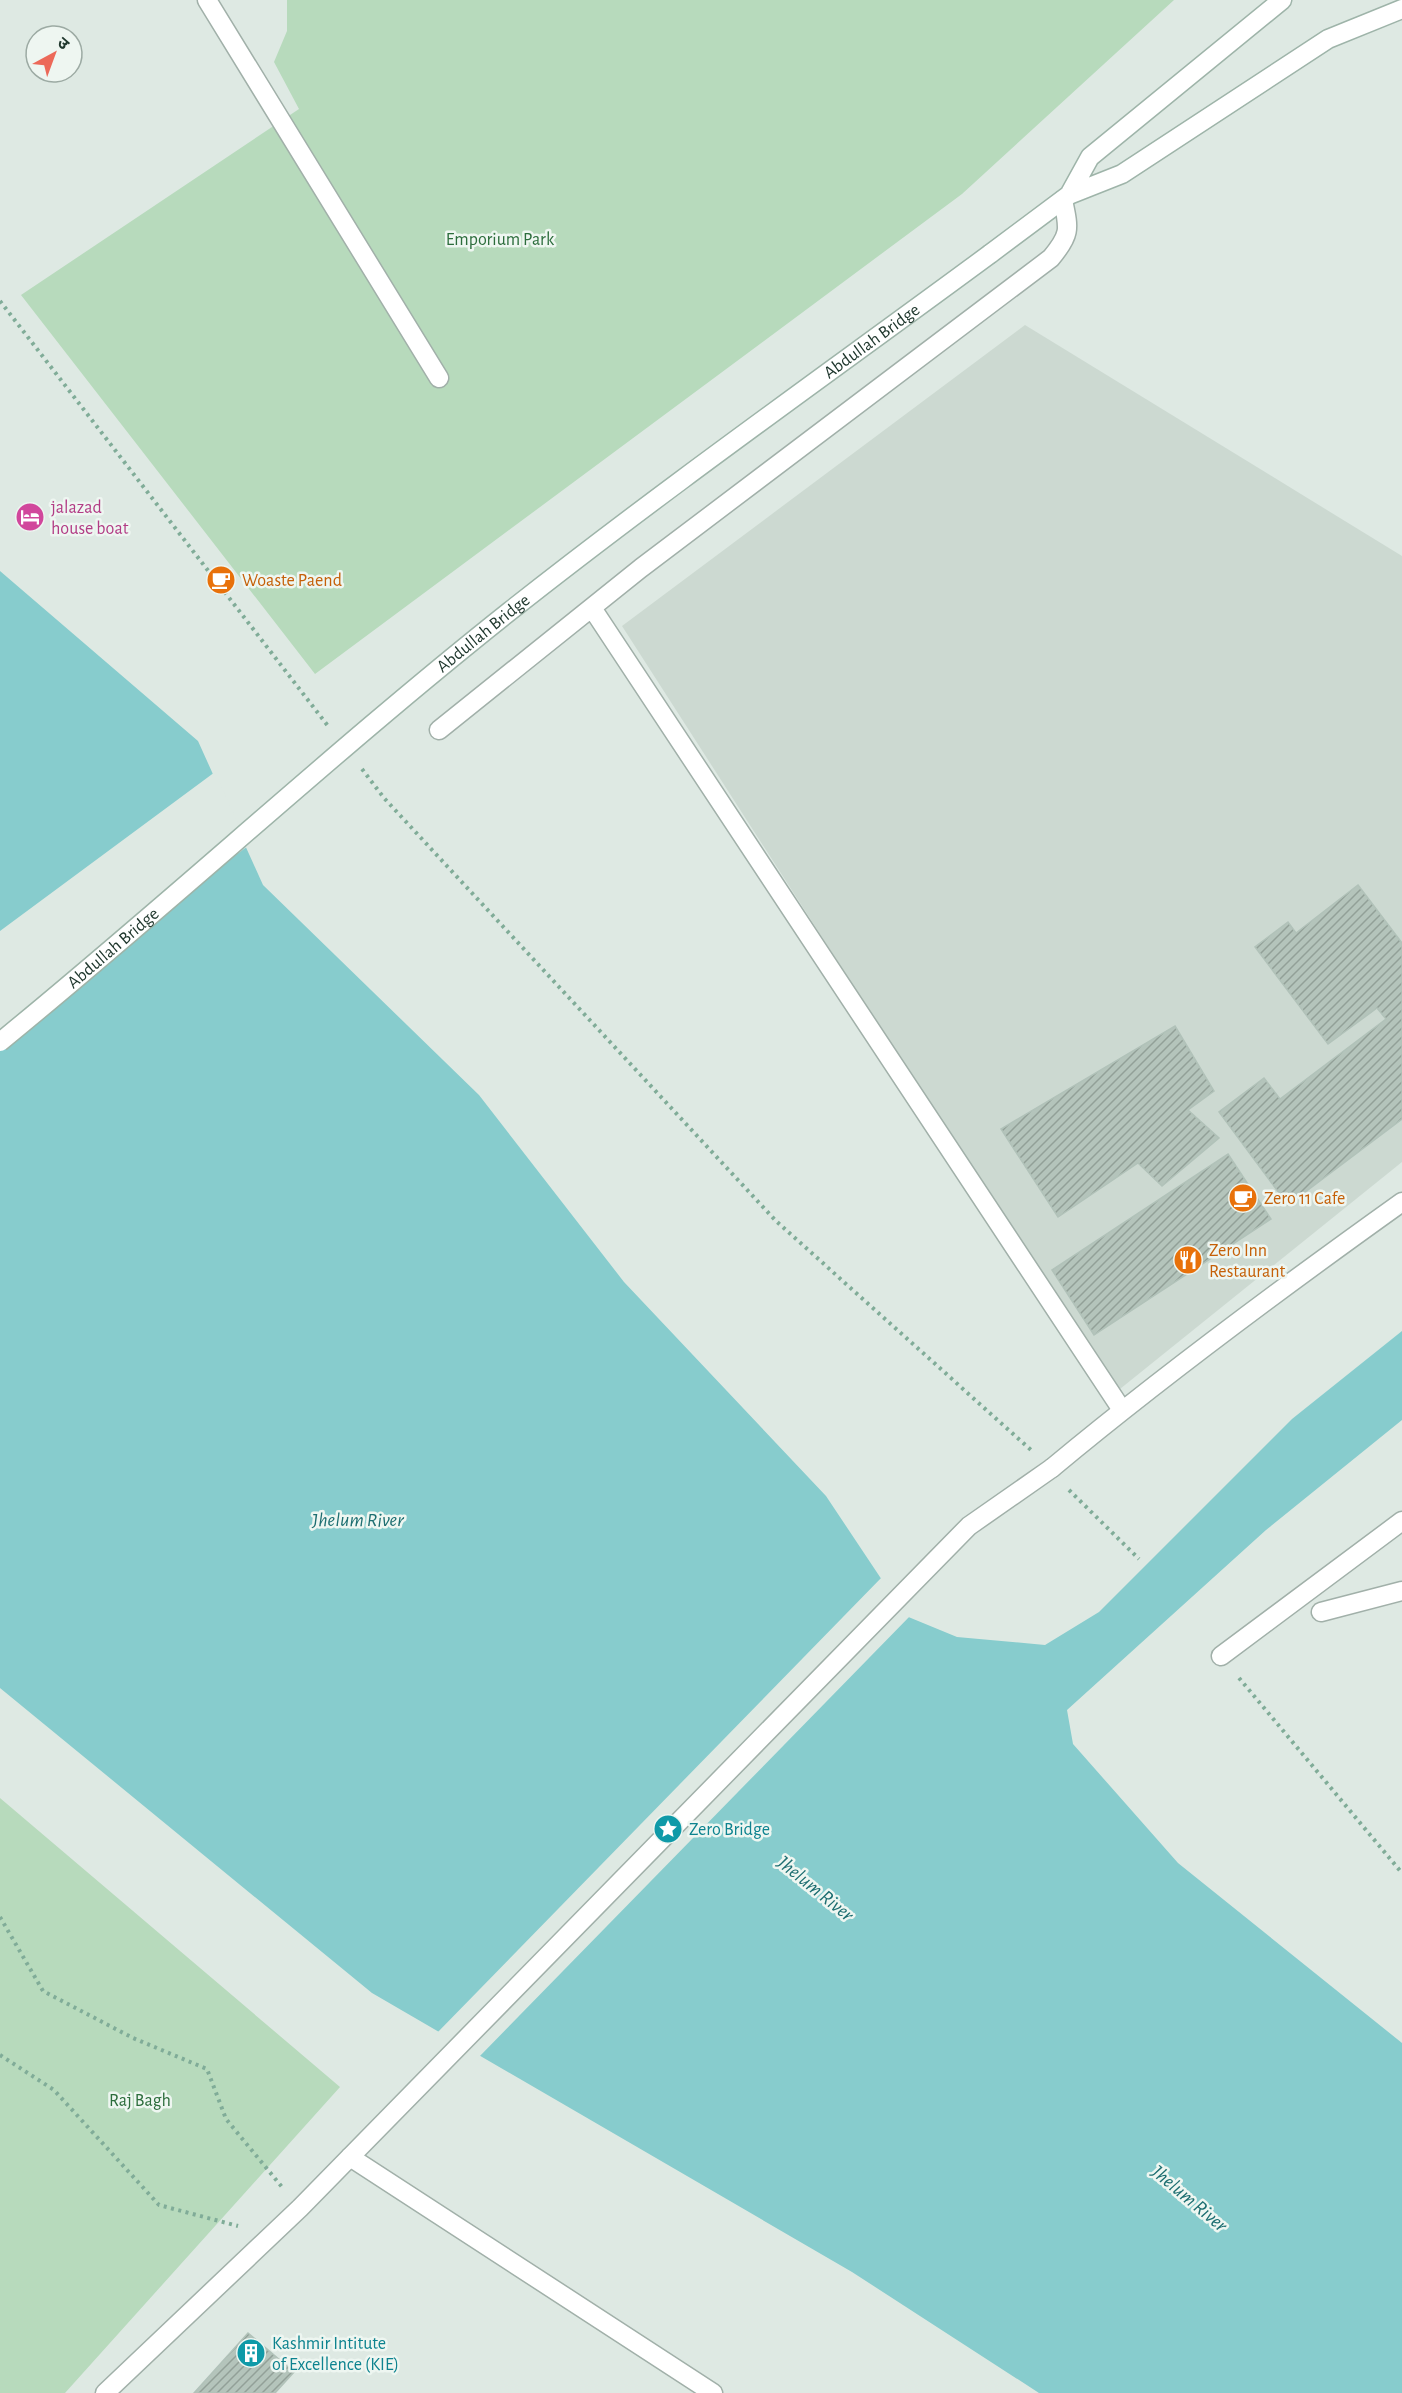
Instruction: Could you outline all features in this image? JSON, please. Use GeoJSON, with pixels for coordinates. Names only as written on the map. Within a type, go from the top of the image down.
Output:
{"type":"FeatureCollection","features":[{"type":"Feature","properties":{"kind":"street"},"geometry":{"type":"LineString","coordinates":[[207,0],[439,378]]}},
{"type":"Feature","properties":{"kind":"street"},"geometry":{"type":"LineString","coordinates":[[440,730],[641,568],[1051,258],[1062,244],[1069,228],[1066,198],[1090,157],[1282,0]]}},
{"type":"Feature","properties":{"kind":"street"},"geometry":{"type":"LineString","coordinates":[[1066,198],[1122,174],[1328,39],[1402,9]]}},
{"type":"Feature","properties":{"kind":"street","name":"Abdullah Bridge"},"geometry":{"type":"LineString","coordinates":[[0,1042],[194,879],[301,784],[510,611],[620,527],[1066,198]]}},
{"type":"Feature","properties":{"kind":"street"},"geometry":{"type":"LineString","coordinates":[[592,608],[1122,1410]]}},
{"type":"Feature","properties":{"kind":"street"},"geometry":{"type":"LineString","coordinates":[[105,2393],[300,2208],[369,2135],[969,1526],[1052,1468],[1122,1410],[1308,1269],[1402,1202]]}},
{"type":"Feature","properties":{"kind":"street"},"geometry":{"type":"LineString","coordinates":[[1221,1656],[1402,1521]]}},
{"type":"Feature","properties":{"kind":"street"},"geometry":{"type":"LineString","coordinates":[[1321,1612],[1402,1591]]}},
{"type":"Feature","properties":{"kind":"street"},"geometry":{"type":"LineString","coordinates":[[350,2157],[713,2393]]}},
{"type":"Feature","properties":{"kind":"path"},"geometry":{"type":"LineString","coordinates":[[0,301],[334,733]]}},
{"type":"Feature","properties":{"kind":"path"},"geometry":{"type":"LineString","coordinates":[[355,761],[384,798],[776,1221],[1052,1468],[1074,1496],[1139,1559]]}},
{"type":"Feature","properties":{"kind":"path"},"geometry":{"type":"LineString","coordinates":[[1221,1656],[1402,1874]]}},
{"type":"Feature","properties":{"kind":"path"},"geometry":{"type":"LineString","coordinates":[[0,1917],[43,1991],[133,2038],[207,2069],[226,2119],[300,2208]]}},
{"type":"Feature","properties":{"kind":"path"},"geometry":{"type":"LineString","coordinates":[[0,2055],[54,2090],[159,2205],[248,2228]]}},
{"type":"Feature","properties":{"kind":"shaded area"},"geometry":{"type":"Polygon","coordinates":[[[1025,325],[1402,556],[1402,1162],[1115,1393],[622,626],[1025,325]]]}},
{"type":"Feature","properties":{"kind":"green space","name":"Emporium Park"},"geometry":{"type":"Polygon","coordinates":[[[287,0],[1174,0],[962,194],[315,674],[21,295],[299,109],[274,62],[287,31],[287,0]]]}},
{"type":"Feature","properties":{"kind":"green space","name":"Raj Bagh"},"geometry":{"type":"Polygon","coordinates":[[[0,1798],[340,2087],[65,2393],[0,2393],[0,1798]]]}},
{"type":"Feature","properties":{"kind":"water","name":"Jhelum River"},"geometry":{"type":"Polygon","coordinates":[[[0,571],[198,741],[263,885],[479,1095],[624,1282],[826,1496],[906,1616],[957,1637],[1045,1645],[1099,1612],[1292,1419],[1402,1331],[1402,1420],[1266,1530],[1067,1710],[1073,1744],[1178,1863],[1402,2043],[1402,2393],[1039,2393],[852,2272],[372,1993],[0,1688],[0,571]]]}},
{"type":"Feature","properties":{"kind":"pier"},"geometry":{"type":"Polygon","coordinates":[[[215,772],[248,846],[0,1030],[0,931],[215,772]]]}},
{"type":"Feature","properties":{"kind":"pier","name":"Zero Bridge"},"geometry":{"type":"Polygon","coordinates":[[[883,1576],[911,1615],[478,2058],[436,2034],[883,1576]]]}},
{"type":"Feature","properties":{"kind":"building"},"geometry":{"type":"Polygon","coordinates":[[[1358,885],[1402,943],[1402,1119],[1288,1205],[1219,1112],[1264,1078],[1280,1099],[1386,1019],[1377,1008],[1328,1044],[1255,947],[1288,922],[1296,933],[1358,885]]]}},
{"type":"Feature","properties":{"kind":"building"},"geometry":{"type":"Polygon","coordinates":[[[1175,1026],[1214,1091],[1188,1110],[1219,1138],[1162,1186],[1138,1163],[1058,1217],[1001,1129],[1175,1026]]]}},
{"type":"Feature","properties":{"kind":"building"},"geometry":{"type":"Polygon","coordinates":[[[1228,1154],[1271,1219],[1094,1335],[1052,1270],[1228,1154]]]}},
{"type":"Feature","properties":{"kind":"building","name":"Kashmir Intitute of Excellence (KIE)"},"geometry":{"type":"Polygon","coordinates":[[[248,2333],[294,2372],[275,2393],[194,2393],[248,2333]]]}},
{"type":"Feature","properties":{"kind":"place","name":"jalazad house boat"},"geometry":{"type":"Point","coordinates":[30,517]}},
{"type":"Feature","properties":{"kind":"place","name":"Woaste Paend"},"geometry":{"type":"Point","coordinates":[221,580]}},
{"type":"Feature","properties":{"kind":"place","name":"Zero 11 Cafe"},"geometry":{"type":"Point","coordinates":[1243,1198]}},
{"type":"Feature","properties":{"kind":"place","name":"Zero Inn Restaurant"},"geometry":{"type":"Point","coordinates":[1188,1260]}},
{"type":"Feature","properties":{"kind":"place","name":"Zero Bridge"},"geometry":{"type":"Point","coordinates":[668,1829]}},
{"type":"Feature","properties":{"kind":"place","name":"Kashmir Intitute of Excellence (KIE)"},"geometry":{"type":"Point","coordinates":[251,2353]}}]}
